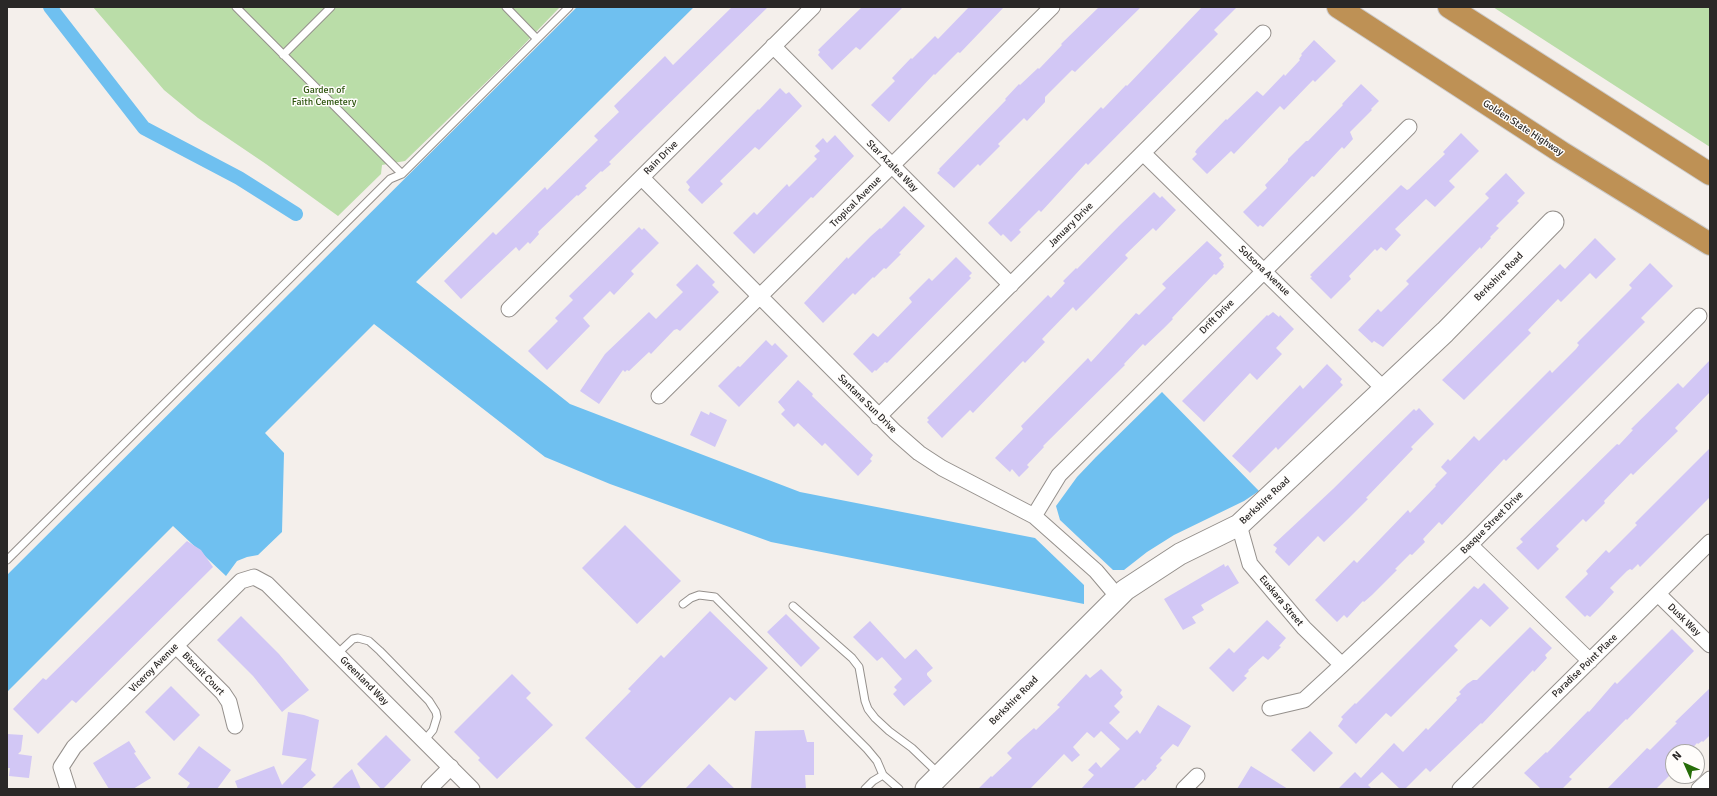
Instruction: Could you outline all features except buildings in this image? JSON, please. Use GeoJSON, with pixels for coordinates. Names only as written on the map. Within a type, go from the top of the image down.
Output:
{"type":"FeatureCollection","features":[{"type":"Feature","properties":{"kind":"highway","name":"Golden State Highway"},"geometry":{"type":"LineString","coordinates":[[1338,7],[1561,152],[1710,244]]}},
{"type":"Feature","properties":{"kind":"highway"},"geometry":{"type":"LineString","coordinates":[[1449,7],[1710,174]]}},
{"type":"Feature","properties":{"kind":"street","name":"Rain Drive"},"geometry":{"type":"LineString","coordinates":[[509,309],[812,7]]}},
{"type":"Feature","properties":{"kind":"street","name":"Tropical Avenue"},"geometry":{"type":"LineString","coordinates":[[659,396],[1052,7]]}},
{"type":"Feature","properties":{"kind":"street","name":"January Drive"},"geometry":{"type":"LineString","coordinates":[[878,417],[1144,154],[1263,33]]}},
{"type":"Feature","properties":{"kind":"street","name":"Star Azalea Way"},"geometry":{"type":"LineString","coordinates":[[773,46],[1011,285]]}},
{"type":"Feature","properties":{"kind":"street","name":"Drift Drive"},"geometry":{"type":"LineString","coordinates":[[1034,516],[1059,475],[1409,127]]}},
{"type":"Feature","properties":{"kind":"street","name":"Solsona Avenue"},"geometry":{"type":"LineString","coordinates":[[1144,154],[1384,389]]}},
{"type":"Feature","properties":{"kind":"street","name":"Santana Sun Drive"},"geometry":{"type":"LineString","coordinates":[[642,178],[878,417],[919,453],[942,468],[1034,516],[1096,571],[1118,597]]}},
{"type":"Feature","properties":{"kind":"street","name":"Berkshire Road"},"geometry":{"type":"LineString","coordinates":[[933,782],[1125,590],[1180,554],[1239,525],[1445,332],[1553,222]]}},
{"type":"Feature","properties":{"kind":"street","name":"Basque Street Drive"},"geometry":{"type":"LineString","coordinates":[[1270,708],[1304,700],[1470,545],[1699,316]]}},
{"type":"Feature","properties":{"kind":"street","name":"Euskara Street"},"geometry":{"type":"LineString","coordinates":[[1239,525],[1250,564],[1304,628],[1342,665]]}},
{"type":"Feature","properties":{"kind":"street","name":"Paradise Point Place"},"geometry":{"type":"LineString","coordinates":[[1460,789],[1710,542]]}},
{"type":"Feature","properties":{"kind":"street"},"geometry":{"type":"LineString","coordinates":[[1470,545],[1590,661]]}},
{"type":"Feature","properties":{"kind":"street","name":"Viceroy Avenue"},"geometry":{"type":"LineString","coordinates":[[68,789],[61,767],[74,747],[241,582],[254,577]]}},
{"type":"Feature","properties":{"kind":"street","name":"Greenland Way"},"geometry":{"type":"LineString","coordinates":[[254,577],[267,584],[472,789]]}},
{"type":"Feature","properties":{"kind":"street","name":"Dusk Way"},"geometry":{"type":"LineString","coordinates":[[1658,594],[1710,645]]}},
{"type":"Feature","properties":{"kind":"street","name":"Biscuit Court"},"geometry":{"type":"LineString","coordinates":[[176,646],[229,702],[234,726]]}},
{"type":"Feature","properties":{"kind":"street"},"geometry":{"type":"LineString","coordinates":[[429,789],[450,767]]}},
{"type":"Feature","properties":{"kind":"street"},"geometry":{"type":"LineString","coordinates":[[1184,789],[1197,776]]}},
{"type":"Feature","properties":{"kind":"street"},"geometry":{"type":"LineString","coordinates":[[1700,789],[1710,778]]}},
{"type":"Feature","properties":{"kind":"lane"},"geometry":{"type":"LineString","coordinates":[[236,7],[402,174]]}},
{"type":"Feature","properties":{"kind":"lane"},"geometry":{"type":"LineString","coordinates":[[283,55],[331,7]]}},
{"type":"Feature","properties":{"kind":"lane"},"geometry":{"type":"LineString","coordinates":[[506,7],[537,39]]}},
{"type":"Feature","properties":{"kind":"lane"},"geometry":{"type":"LineString","coordinates":[[7,560],[390,179],[402,174],[569,7]]}},
{"type":"Feature","properties":{"kind":"lane"},"geometry":{"type":"LineString","coordinates":[[683,604],[691,598],[699,595],[715,597],[868,749],[877,761],[883,775],[899,789]]}},
{"type":"Feature","properties":{"kind":"lane"},"geometry":{"type":"LineString","coordinates":[[794,606],[852,658],[858,667],[868,709],[889,731],[912,748],[933,782]]}},
{"type":"Feature","properties":{"kind":"lane"},"geometry":{"type":"LineString","coordinates":[[337,654],[353,639],[358,638],[369,641],[386,656],[429,701],[436,712],[437,717],[433,730],[424,741]]}},
{"type":"Feature","properties":{"kind":"lane"},"geometry":{"type":"LineString","coordinates":[[865,789],[873,781],[883,775]]}},
{"type":"Feature","properties":{"kind":"green space","name":"Garden of Faith Cemetery"},"geometry":{"type":"Polygon","coordinates":[[[93,7],[560,7],[512,57],[405,161],[382,165],[381,174],[338,216],[266,164],[198,118],[164,90],[93,7]]]}},
{"type":"Feature","properties":{"kind":"green space"},"geometry":{"type":"Polygon","coordinates":[[[1493,7],[1710,7],[1710,147],[1493,7]]]}},
{"type":"Feature","properties":{"kind":"water"},"geometry":{"type":"Polygon","coordinates":[[[577,7],[694,7],[416,282],[570,404],[800,492],[1035,538],[1084,585],[1084,604],[771,542],[610,484],[545,457],[374,324],[265,433],[284,453],[282,532],[258,555],[237,561],[226,576],[173,526],[7,692],[7,575],[577,7]]]}},
{"type":"Feature","properties":{"kind":"water"},"geometry":{"type":"Polygon","coordinates":[[[1162,392],[1259,491],[1244,501],[1174,535],[1147,552],[1124,570],[1113,570],[1060,520],[1056,506],[1077,477],[1162,392]]]}},
{"type":"Feature","properties":{"kind":"waterway"},"geometry":{"type":"LineString","coordinates":[[50,7],[144,128],[239,178],[296,214]]}}]}
